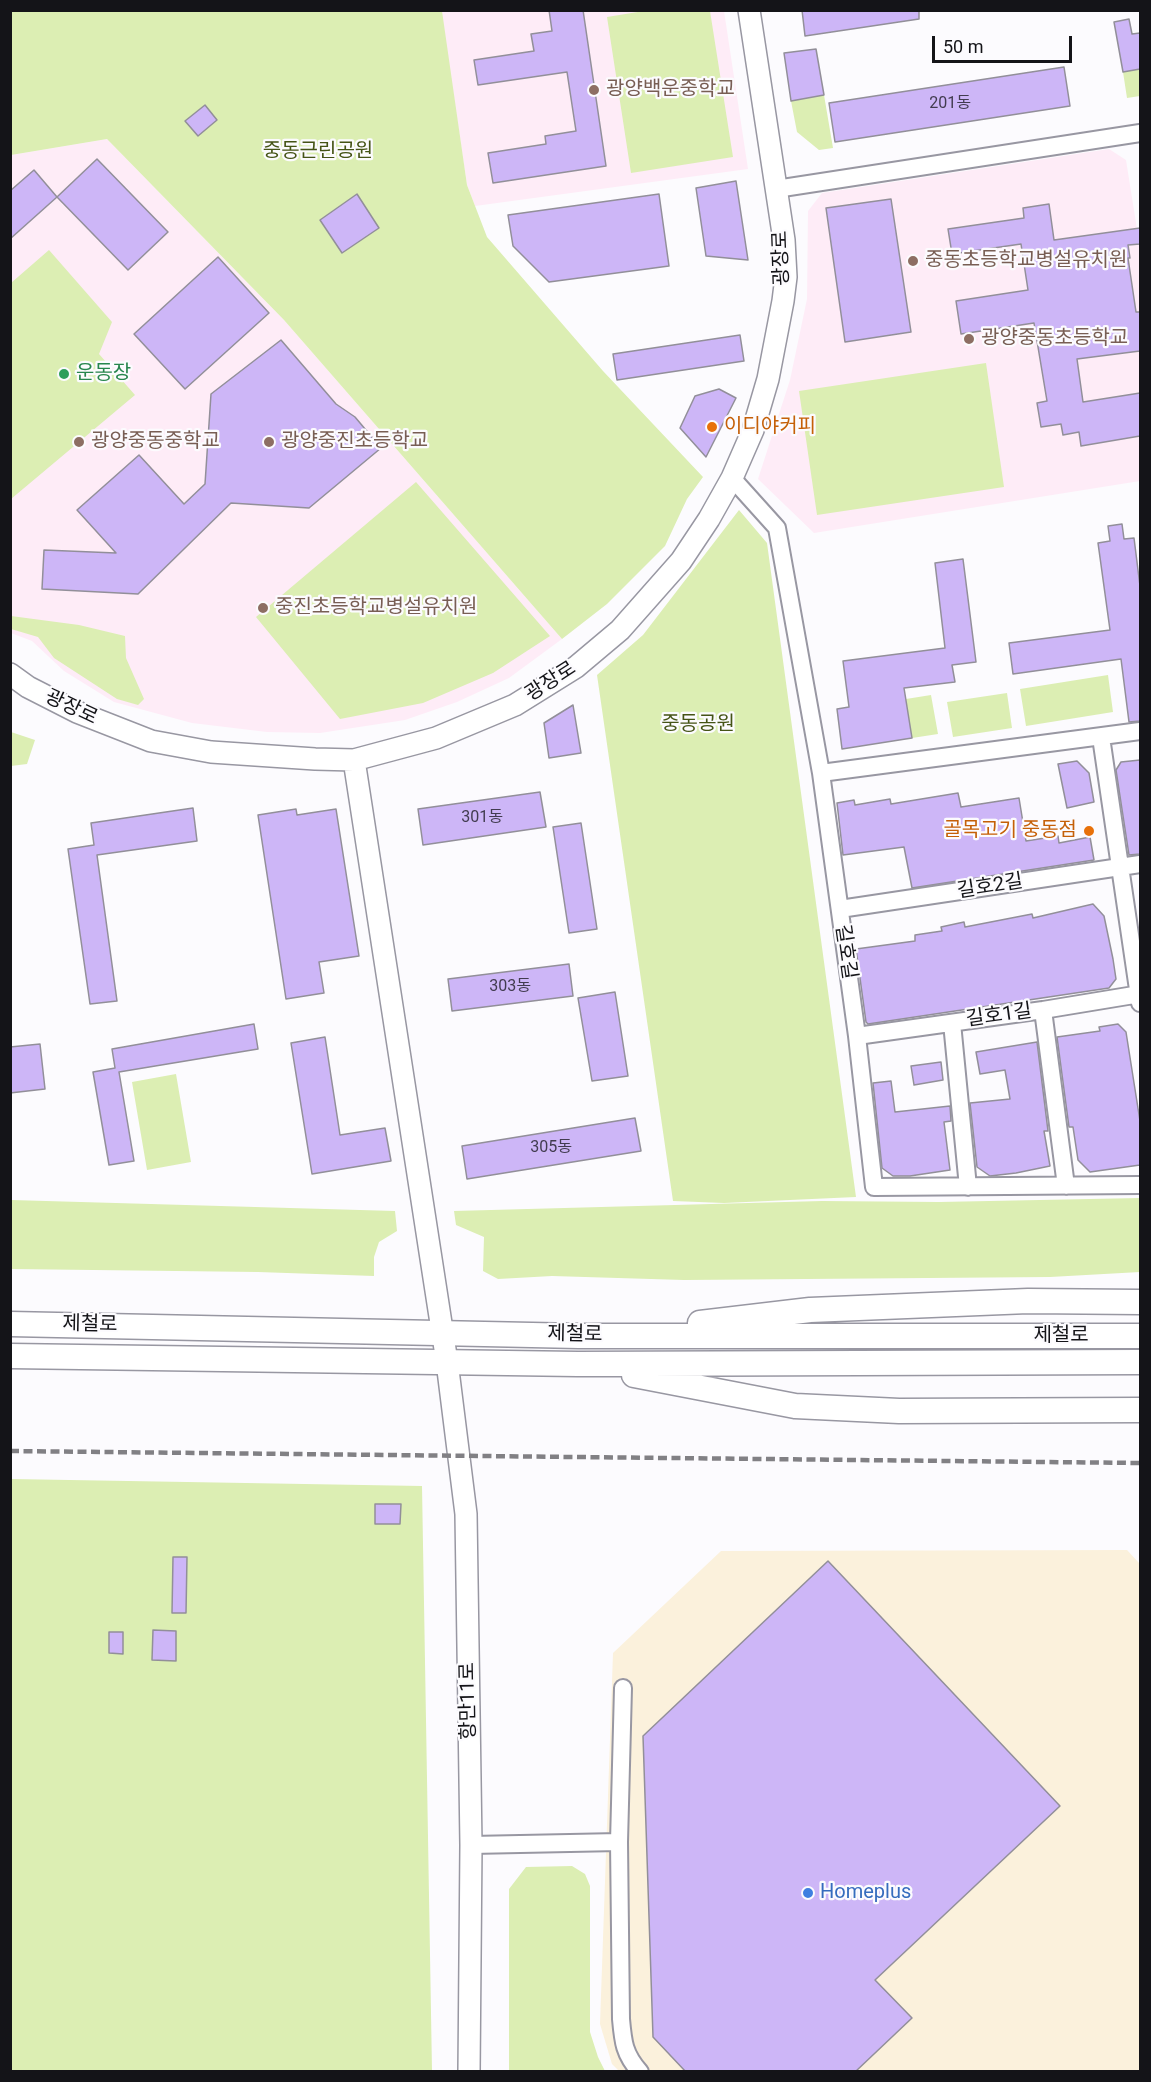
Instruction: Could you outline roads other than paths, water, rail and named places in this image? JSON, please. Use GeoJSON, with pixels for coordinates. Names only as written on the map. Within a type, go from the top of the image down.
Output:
{"type":"FeatureCollection","features":[{"type":"Feature","properties":{"kind":"main road"},"geometry":{"type":"LineString","coordinates":[[579,1336],[810,1310],[1028,1301],[1140,1302]]}},
{"type":"Feature","properties":{"kind":"main road","name":"제철로"},"geometry":{"type":"LineString","coordinates":[[10,1324],[579,1336],[1140,1336]]}},
{"type":"Feature","properties":{"kind":"main road","name":"제철로"},"geometry":{"type":"LineString","coordinates":[[10,1356],[578,1364],[1140,1362]]}},
{"type":"Feature","properties":{"kind":"main road"},"geometry":{"type":"LineString","coordinates":[[578,1364],[795,1406],[899,1412],[1140,1410]]}},
{"type":"Feature","properties":{"kind":"street","name":"광장로"},"geometry":{"type":"LineString","coordinates":[[10,674],[28,687],[76,712],[151,741],[212,752],[354,760],[436,738],[515,705],[576,667],[620,630],[681,561],[709,519],[732,478],[753,430],[768,379],[786,277],[777,189],[749,10]]}},
{"type":"Feature","properties":{"kind":"street"},"geometry":{"type":"LineString","coordinates":[[777,189],[1140,133]]}},
{"type":"Feature","properties":{"kind":"street","name":"길호길"},"geometry":{"type":"LineString","coordinates":[[732,478],[777,528],[821,772],[857,1036],[874,1187],[1140,1185]]}},
{"type":"Feature","properties":{"kind":"street"},"geometry":{"type":"LineString","coordinates":[[821,772],[1140,731]]}},
{"type":"Feature","properties":{"kind":"street"},"geometry":{"type":"LineString","coordinates":[[1101,737],[1140,997]]}},
{"type":"Feature","properties":{"kind":"street","name":"항만11로"},"geometry":{"type":"LineString","coordinates":[[354,760],[447,1362],[466,1514],[471,1845],[469,2072]]}},
{"type":"Feature","properties":{"kind":"street","name":"길호2길"},"geometry":{"type":"LineString","coordinates":[[840,909],[1140,864]]}},
{"type":"Feature","properties":{"kind":"street","name":"길호1길"},"geometry":{"type":"LineString","coordinates":[[857,1036],[1140,997]]}},
{"type":"Feature","properties":{"kind":"street"},"geometry":{"type":"LineString","coordinates":[[1043,1010],[1066,1186]]}},
{"type":"Feature","properties":{"kind":"street"},"geometry":{"type":"LineString","coordinates":[[952,1023],[968,1187]]}},
{"type":"Feature","properties":{"kind":"street"},"geometry":{"type":"LineString","coordinates":[[623,1688],[619,1842],[622,2041],[630,2060],[640,2072]]}},
{"type":"Feature","properties":{"kind":"street"},"geometry":{"type":"LineString","coordinates":[[471,1845],[619,1842]]}},
{"type":"Feature","properties":{"kind":"railway"},"geometry":{"type":"LineString","coordinates":[[10,1451],[1140,1463]]}},
{"type":"Feature","properties":{"kind":"place","name":"광양백운중학교"},"geometry":{"type":"Point","coordinates":[594,90]}},
{"type":"Feature","properties":{"kind":"place","name":"중동초등학교병설유치원"},"geometry":{"type":"Point","coordinates":[913,261]}},
{"type":"Feature","properties":{"kind":"place","name":"광양중동초등학교"},"geometry":{"type":"Point","coordinates":[969,339]}},
{"type":"Feature","properties":{"kind":"place","name":"운동장"},"geometry":{"type":"Point","coordinates":[64,374]}},
{"type":"Feature","properties":{"kind":"place","name":"이디야커피"},"geometry":{"type":"Point","coordinates":[712,427]}},
{"type":"Feature","properties":{"kind":"place","name":"광양중동중학교"},"geometry":{"type":"Point","coordinates":[79,442]}},
{"type":"Feature","properties":{"kind":"place","name":"광양중진초등학교"},"geometry":{"type":"Point","coordinates":[269,442]}},
{"type":"Feature","properties":{"kind":"place","name":"중진초등학교병설유치원"},"geometry":{"type":"Point","coordinates":[263,608]}},
{"type":"Feature","properties":{"kind":"place","name":"골목고기 중동점"},"geometry":{"type":"Point","coordinates":[1089,831]}},
{"type":"Feature","properties":{"kind":"place","name":"Homeplus"},"geometry":{"type":"Point","coordinates":[808,1893]}},
{"type":"Feature","properties":{"kind":"park label","name":"중동근린공원"},"geometry":{"type":"Point","coordinates":[318,152]}},
{"type":"Feature","properties":{"kind":"park label","name":"중동공원"},"geometry":{"type":"Point","coordinates":[698,725]}}]}
